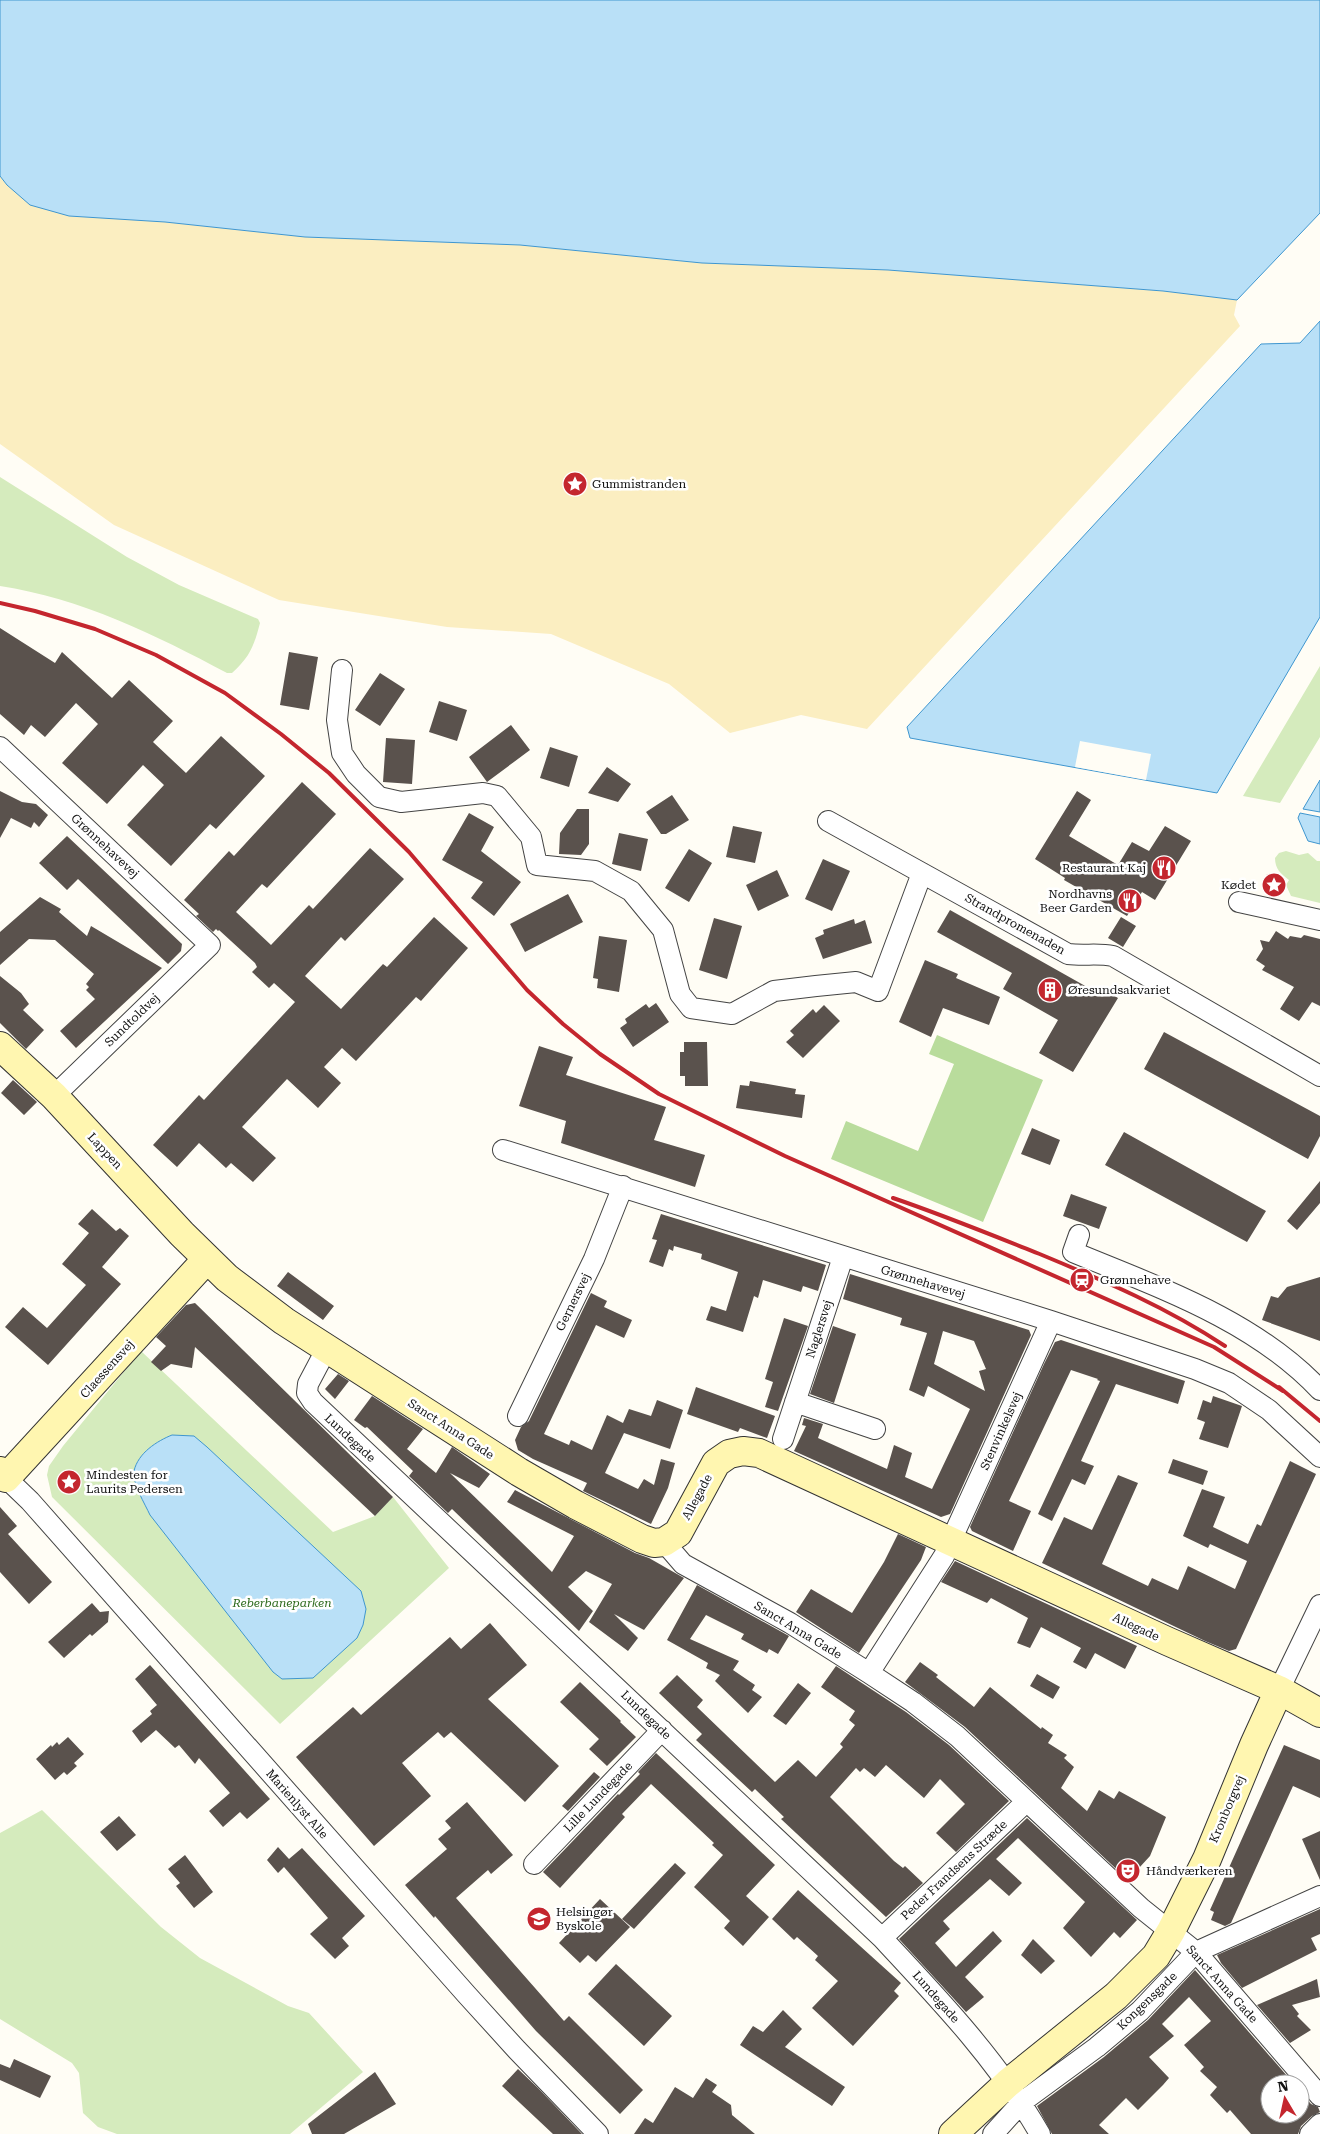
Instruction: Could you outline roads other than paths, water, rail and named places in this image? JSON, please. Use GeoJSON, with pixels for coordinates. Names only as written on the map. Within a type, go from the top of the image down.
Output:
{"type":"FeatureCollection","features":[{"type":"Feature","properties":{"kind":"main road","name":"Lappen"},"geometry":{"type":"LineString","coordinates":[[0,1046],[54,1096],[206,1259]]}},
{"type":"Feature","properties":{"kind":"main road","name":"Sanct Anna Gade"},"geometry":{"type":"LineString","coordinates":[[206,1259],[226,1278],[284,1321],[519,1472],[642,1540],[654,1543],[664,1542]]}},
{"type":"Feature","properties":{"kind":"main road","name":"Claessensvej"},"geometry":{"type":"LineString","coordinates":[[3,1475],[206,1259]]}},
{"type":"Feature","properties":{"kind":"main road","name":"Allegade"},"geometry":{"type":"LineString","coordinates":[[664,1542],[678,1533],[716,1463],[729,1454],[743,1451],[759,1453],[1167,1641],[1279,1690],[1320,1712]]}},
{"type":"Feature","properties":{"kind":"main road","name":"Kronborgvej"},"geometry":{"type":"LineString","coordinates":[[954,2134],[1015,2092],[1132,1982],[1156,1956],[1171,1931],[1206,1859],[1279,1690]]}},
{"type":"Feature","properties":{"kind":"street"},"geometry":{"type":"LineString","coordinates":[[342,670],[337,720],[342,753],[356,774],[379,797],[401,802],[483,793],[497,796],[531,837],[537,865],[595,871],[631,892],[662,930],[680,994],[691,1008],[732,1014],[774,992],[856,982],[878,991],[922,873]]}},
{"type":"Feature","properties":{"kind":"street","name":"Grønnehavevej"},"geometry":{"type":"LineString","coordinates":[[0,747],[210,945]]}},
{"type":"Feature","properties":{"kind":"street","name":"Strandpromenaden"},"geometry":{"type":"LineString","coordinates":[[828,822],[1068,954],[1113,956],[1320,1076]]}},
{"type":"Feature","properties":{"kind":"street"},"geometry":{"type":"LineString","coordinates":[[1239,902],[1320,920]]}},
{"type":"Feature","properties":{"kind":"street","name":"Sundtoldvej"},"geometry":{"type":"LineString","coordinates":[[54,1096],[210,945]]}},
{"type":"Feature","properties":{"kind":"street","name":"Grønnehavevej"},"geometry":{"type":"LineString","coordinates":[[503,1150],[623,1186],[1195,1368],[1229,1384],[1269,1410],[1320,1457]]}},
{"type":"Feature","properties":{"kind":"street","name":"Gernersvej"},"geometry":{"type":"LineString","coordinates":[[518,1416],[594,1258],[623,1186]]}},
{"type":"Feature","properties":{"kind":"street"},"geometry":{"type":"LineString","coordinates":[[1079,1236],[1073,1252],[1178,1296],[1231,1321],[1261,1340],[1320,1390]]}},
{"type":"Feature","properties":{"kind":"street","name":"Naglersvej"},"geometry":{"type":"LineString","coordinates":[[782,1439],[843,1257]]}},
{"type":"Feature","properties":{"kind":"street","name":"Stenvinkelsvej"},"geometry":{"type":"LineString","coordinates":[[952,1541],[1051,1321]]}},
{"type":"Feature","properties":{"kind":"street","name":"Lundegade"},"geometry":{"type":"LineString","coordinates":[[327,1348],[308,1384],[307,1393],[313,1402],[882,1938],[936,1996],[1015,2092],[1040,2134]]}},
{"type":"Feature","properties":{"kind":"street"},"geometry":{"type":"LineString","coordinates":[[795,1402],[875,1428]]}},
{"type":"Feature","properties":{"kind":"street","name":"Marienlyst Alle"},"geometry":{"type":"LineString","coordinates":[[3,1475],[43,1516],[460,1988],[598,2134]]}},
{"type":"Feature","properties":{"kind":"street"},"geometry":{"type":"LineString","coordinates":[[869,1673],[952,1541]]}},
{"type":"Feature","properties":{"kind":"street","name":"Sanct Anna Gade"},"geometry":{"type":"LineString","coordinates":[[664,1542],[683,1564],[790,1623],[913,1702],[957,1736],[1141,1908],[1196,1952],[1320,2096]]}},
{"type":"Feature","properties":{"kind":"street","name":"Kronborgvej"},"geometry":{"type":"LineString","coordinates":[[1279,1690],[1320,1605]]}},
{"type":"Feature","properties":{"kind":"street","name":"Lille Lundegade"},"geometry":{"type":"LineString","coordinates":[[534,1864],[662,1730]]}},
{"type":"Feature","properties":{"kind":"street","name":"Peder Frandsens Stræde"},"geometry":{"type":"LineString","coordinates":[[882,1938],[1026,1802]]}},
{"type":"Feature","properties":{"kind":"street","name":"Kongensgade"},"geometry":{"type":"LineString","coordinates":[[993,2134],[1015,2092],[1097,2047],[1140,2011],[1196,1952],[1320,1896]]}},
{"type":"Feature","properties":{"kind":"street"},"geometry":{"type":"LineString","coordinates":[[1310,2134],[1320,2124]]}},
{"type":"Feature","properties":{"kind":"water"},"geometry":{"type":"Polygon","coordinates":[[[0,0],[1320,0],[1320,213],[1237,300],[1163,291],[888,270],[702,263],[520,245],[305,237],[165,222],[69,216],[30,205],[7,185],[0,176],[0,0]]]}},
{"type":"Feature","properties":{"kind":"water"},"geometry":{"type":"Polygon","coordinates":[[[1320,321],[1320,617],[1217,793],[910,738],[907,727],[1261,344],[1300,343],[1320,321]]]}},
{"type":"Feature","properties":{"kind":"water"},"geometry":{"type":"Polygon","coordinates":[[[1320,780],[1320,812],[1303,809],[1320,780]]]}},
{"type":"Feature","properties":{"kind":"water"},"geometry":{"type":"Polygon","coordinates":[[[1300,813],[1320,817],[1320,844],[1308,841],[1298,818],[1300,813]]]}},
{"type":"Feature","properties":{"kind":"water"},"geometry":{"type":"Polygon","coordinates":[[[172,1435],[194,1436],[361,1591],[366,1609],[363,1625],[357,1638],[313,1678],[282,1679],[273,1672],[150,1515],[137,1487],[134,1471],[136,1465],[149,1448],[172,1435]]]}},
{"type":"Feature","properties":{"kind":"railway"},"geometry":{"type":"LineString","coordinates":[[0,603],[35,611],[95,629],[156,655],[225,693],[281,734],[329,773],[409,852],[527,990],[563,1024],[600,1054],[659,1094],[785,1156],[1214,1347],[1283,1391]]}},
{"type":"Feature","properties":{"kind":"railway"},"geometry":{"type":"LineString","coordinates":[[893,1198],[1042,1255],[1113,1285],[1181,1319],[1225,1346]]}},
{"type":"Feature","properties":{"kind":"railway"},"geometry":{"type":"LineString","coordinates":[[1279,1387],[1320,1421]]}},
{"type":"Feature","properties":{"kind":"place","name":"Gummistranden"},"geometry":{"type":"Point","coordinates":[575,484]}},
{"type":"Feature","properties":{"kind":"place","name":"Restaurant Kaj"},"geometry":{"type":"Point","coordinates":[1164,868]}},
{"type":"Feature","properties":{"kind":"place","name":"Kødet"},"geometry":{"type":"Point","coordinates":[1274,885]}},
{"type":"Feature","properties":{"kind":"place","name":"Nordhavns Beer Garden"},"geometry":{"type":"Point","coordinates":[1130,901]}},
{"type":"Feature","properties":{"kind":"place","name":"Øresundsakvariet"},"geometry":{"type":"Point","coordinates":[1050,990]}},
{"type":"Feature","properties":{"kind":"place","name":"Grønnehave"},"geometry":{"type":"Point","coordinates":[1082,1280]}},
{"type":"Feature","properties":{"kind":"place","name":"Mindesten for Laurits Pedersen"},"geometry":{"type":"Point","coordinates":[69,1482]}},
{"type":"Feature","properties":{"kind":"place","name":"Håndværkeren"},"geometry":{"type":"Point","coordinates":[1128,1871]}},
{"type":"Feature","properties":{"kind":"place","name":"Helsingør Byskole"},"geometry":{"type":"Point","coordinates":[539,1919]}},
{"type":"Feature","properties":{"kind":"park label","name":"Reberbaneparken"},"geometry":{"type":"Point","coordinates":[282,1603]}}]}
